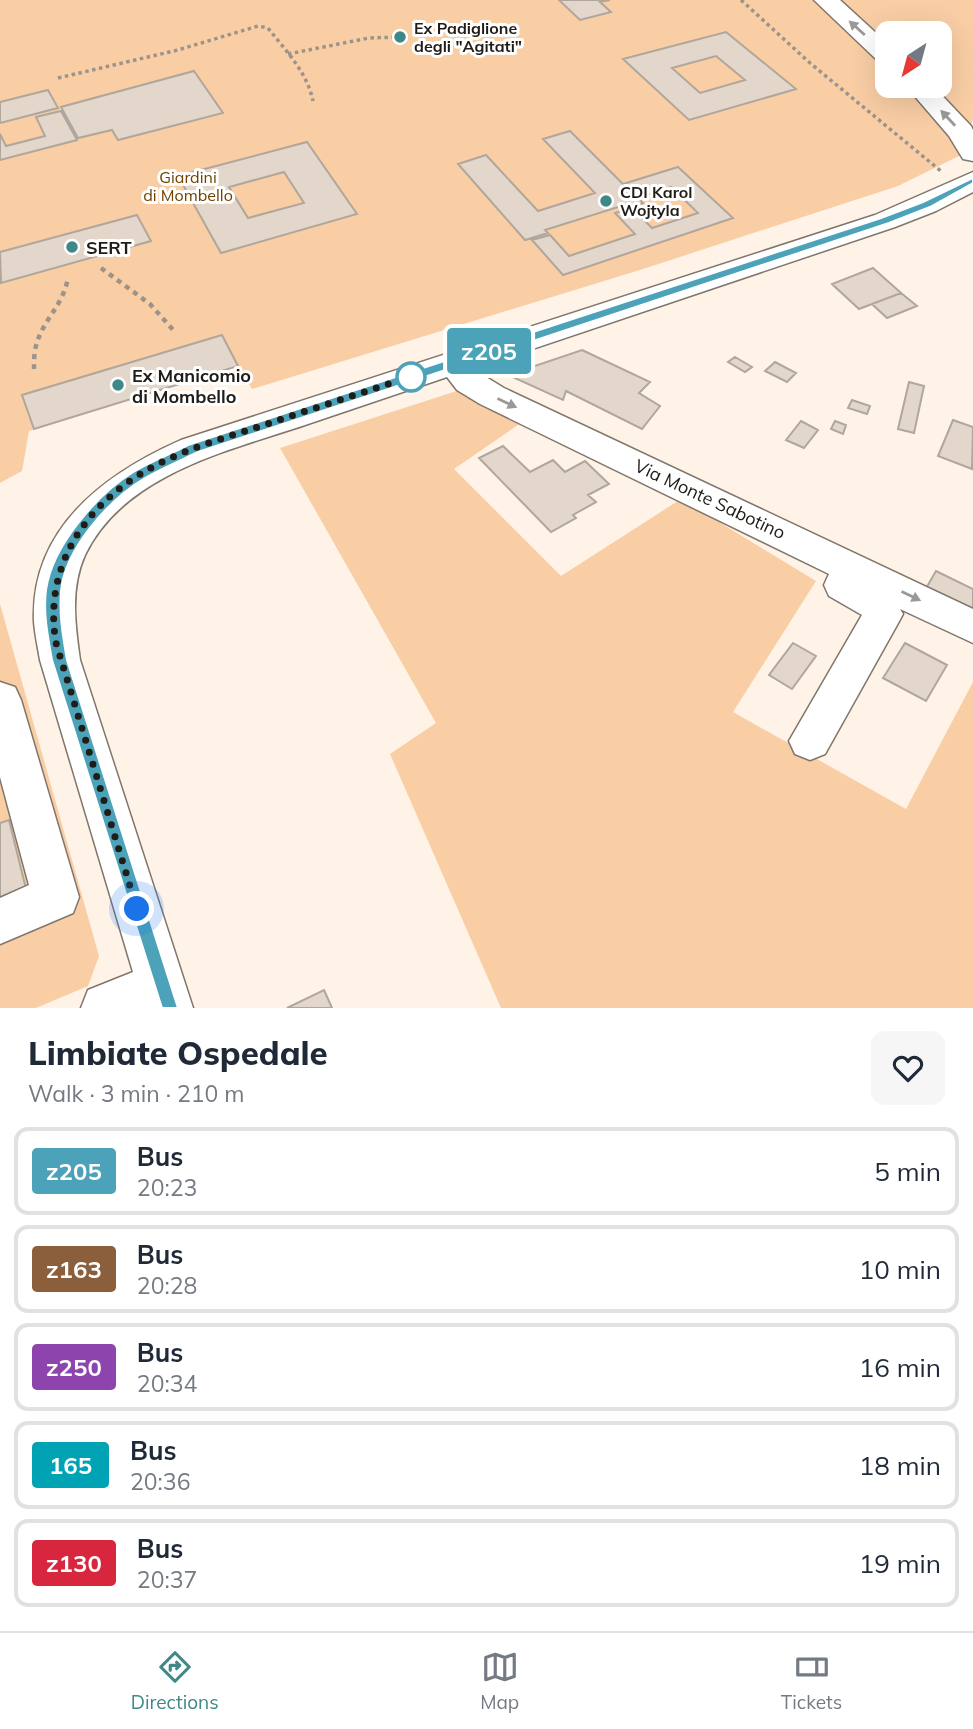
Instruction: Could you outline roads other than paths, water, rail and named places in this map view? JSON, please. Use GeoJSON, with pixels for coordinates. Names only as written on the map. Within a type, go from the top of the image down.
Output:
{"type":"FeatureCollection","features":[{"type":"Feature","properties":{"kind":"street"},"geometry":{"type":"LineString","coordinates":[[826,0],[875,44]]}},
{"type":"Feature","properties":{"kind":"street"},"geometry":{"type":"LineString","coordinates":[[930,98],[961,132],[973,153]]}},
{"type":"Feature","properties":{"kind":"street"},"geometry":{"type":"LineString","coordinates":[[106,1008],[165,997],[56,643],[53,597],[66,554],[86,522],[114,494],[165,460],[202,445],[885,220],[968,184]]}},
{"type":"Feature","properties":{"kind":"street","name":"Via Monte Sabotino"},"geometry":{"type":"LineString","coordinates":[[454,363],[468,382],[484,392],[973,627]]}},
{"type":"Feature","properties":{"kind":"street"},"geometry":{"type":"LineString","coordinates":[[740,513],[790,556],[872,600],[884,611],[881,622],[810,741]]}},
{"type":"Feature","properties":{"kind":"street"},"geometry":{"type":"LineString","coordinates":[[0,700],[56,897],[0,921]]}},
{"type":"Feature","properties":{"kind":"place","name":"Ex Padiglione degli \"Agitati\""},"geometry":{"type":"Point","coordinates":[400,37]}},
{"type":"Feature","properties":{"kind":"place","name":"CDI Karol Wojtyla"},"geometry":{"type":"Point","coordinates":[606,201]}},
{"type":"Feature","properties":{"kind":"place","name":"SERT"},"geometry":{"type":"Point","coordinates":[72,247]}},
{"type":"Feature","properties":{"kind":"place","name":"Ex Manicomio di Mombello"},"geometry":{"type":"Point","coordinates":[118,385]}},
{"type":"Feature","properties":{"kind":"park label","name":"Giardini di Mombello"},"geometry":{"type":"Point","coordinates":[188,186]}}]}
